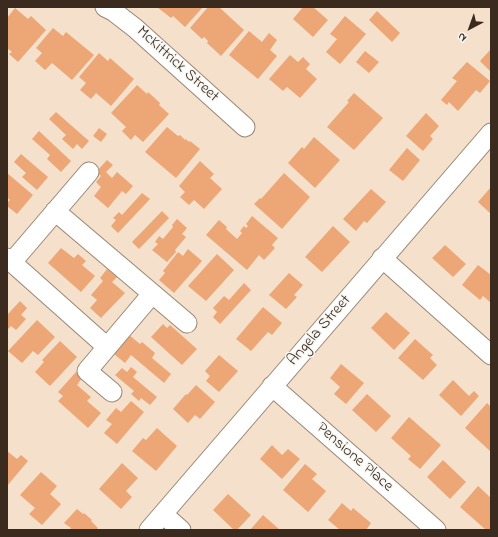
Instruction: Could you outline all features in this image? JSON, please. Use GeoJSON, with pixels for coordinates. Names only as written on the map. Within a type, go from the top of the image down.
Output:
{"type":"FeatureCollection","features":[{"type":"Feature","properties":{"kind":"street","name":"McKittrick Street"},"geometry":{"type":"LineString","coordinates":[[105,7],[113,11],[135,28],[246,127]]}},
{"type":"Feature","properties":{"kind":"street","name":"Angela Street"},"geometry":{"type":"LineString","coordinates":[[149,530],[491,132]]}},
{"type":"Feature","properties":{"kind":"street"},"geometry":{"type":"LineString","coordinates":[[89,172],[9,260],[107,348]]}},
{"type":"Feature","properties":{"kind":"street"},"geometry":{"type":"LineString","coordinates":[[55,211],[187,323]]}},
{"type":"Feature","properties":{"kind":"street"},"geometry":{"type":"LineString","coordinates":[[382,258],[491,355]]}},
{"type":"Feature","properties":{"kind":"street"},"geometry":{"type":"LineString","coordinates":[[112,392],[87,371],[152,294]]}},
{"type":"Feature","properties":{"kind":"street","name":"Pensione Place"},"geometry":{"type":"LineString","coordinates":[[272,386],[436,530]]}},
{"type":"Feature","properties":{"kind":"street"},"geometry":{"type":"LineString","coordinates":[[163,514],[181,530]]}},
{"type":"Feature","properties":{"kind":"building"},"geometry":{"type":"Polygon","coordinates":[[[157,7],[203,7],[185,27],[173,16],[171,18],[157,7]]]}},
{"type":"Feature","properties":{"kind":"building"},"geometry":{"type":"Polygon","coordinates":[[[208,7],[219,7],[244,30],[221,56],[207,43],[208,41],[204,37],[202,39],[190,28],[208,7]]]}},
{"type":"Feature","properties":{"kind":"building"},"geometry":{"type":"Polygon","coordinates":[[[303,7],[313,7],[328,20],[313,37],[293,19],[303,7]]]}},
{"type":"Feature","properties":{"kind":"building"},"geometry":{"type":"Polygon","coordinates":[[[15,8],[28,19],[31,16],[46,30],[18,62],[9,54],[12,52],[7,48],[7,18],[15,8]]]}},
{"type":"Feature","properties":{"kind":"building"},"geometry":{"type":"Polygon","coordinates":[[[377,11],[400,33],[392,42],[369,20],[377,11]]]}},
{"type":"Feature","properties":{"kind":"building"},"geometry":{"type":"Polygon","coordinates":[[[345,16],[366,34],[340,64],[326,52],[337,39],[330,34],[345,16]]]}},
{"type":"Feature","properties":{"kind":"building"},"geometry":{"type":"Polygon","coordinates":[[[53,28],[63,36],[66,32],[94,55],[72,80],[52,63],[45,70],[35,61],[42,53],[36,48],[53,28]]]}},
{"type":"Feature","properties":{"kind":"building"},"geometry":{"type":"Polygon","coordinates":[[[249,31],[262,42],[269,33],[277,40],[270,50],[277,56],[258,79],[229,55],[249,31]]]}},
{"type":"Feature","properties":{"kind":"building"},"geometry":{"type":"Polygon","coordinates":[[[491,49],[491,72],[480,61],[491,49]]]}},
{"type":"Feature","properties":{"kind":"building"},"geometry":{"type":"Polygon","coordinates":[[[365,51],[379,62],[369,73],[356,62],[365,51]]]}},
{"type":"Feature","properties":{"kind":"building"},"geometry":{"type":"Polygon","coordinates":[[[99,53],[108,61],[110,58],[134,79],[111,106],[96,93],[91,99],[80,90],[86,83],[79,77],[99,53]]]}},
{"type":"Feature","properties":{"kind":"building"},"geometry":{"type":"Polygon","coordinates":[[[290,55],[298,62],[303,57],[310,64],[306,69],[317,79],[300,98],[287,87],[283,91],[269,79],[290,55]]]}},
{"type":"Feature","properties":{"kind":"building"},"geometry":{"type":"Polygon","coordinates":[[[467,62],[490,81],[480,93],[476,90],[458,111],[449,102],[447,105],[441,100],[457,81],[452,78],[467,62]]]}},
{"type":"Feature","properties":{"kind":"building"},"geometry":{"type":"Polygon","coordinates":[[[137,85],[147,94],[148,92],[169,114],[143,142],[135,135],[131,140],[122,131],[126,127],[111,113],[137,85]]]}},
{"type":"Feature","properties":{"kind":"building"},"geometry":{"type":"Polygon","coordinates":[[[354,93],[383,118],[354,150],[327,127],[349,102],[347,101],[354,93]]]}},
{"type":"Feature","properties":{"kind":"building"},"geometry":{"type":"Polygon","coordinates":[[[56,112],[89,141],[82,149],[77,144],[73,149],[62,139],[66,135],[49,119],[56,112]]]}},
{"type":"Feature","properties":{"kind":"building"},"geometry":{"type":"Polygon","coordinates":[[[426,113],[439,126],[430,136],[433,139],[423,151],[406,136],[426,113]]]}},
{"type":"Feature","properties":{"kind":"building"},"geometry":{"type":"Polygon","coordinates":[[[167,127],[178,136],[180,135],[185,140],[190,141],[200,149],[176,178],[145,152],[167,127]]]}},
{"type":"Feature","properties":{"kind":"building"},"geometry":{"type":"Polygon","coordinates":[[[99,128],[107,134],[101,142],[93,136],[99,128]]]}},
{"type":"Feature","properties":{"kind":"building"},"geometry":{"type":"Polygon","coordinates":[[[39,131],[71,161],[61,172],[47,159],[50,155],[32,139],[39,131]]]}},
{"type":"Feature","properties":{"kind":"building"},"geometry":{"type":"Polygon","coordinates":[[[314,137],[340,160],[315,188],[288,163],[302,147],[304,149],[314,137]]]}},
{"type":"Feature","properties":{"kind":"building"},"geometry":{"type":"Polygon","coordinates":[[[407,148],[420,160],[403,181],[389,170],[407,148]]]}},
{"type":"Feature","properties":{"kind":"building"},"geometry":{"type":"Polygon","coordinates":[[[21,154],[48,177],[37,190],[22,177],[26,173],[14,162],[21,154]]]}},
{"type":"Feature","properties":{"kind":"building"},"geometry":{"type":"Polygon","coordinates":[[[107,160],[113,165],[106,172],[112,178],[117,172],[133,186],[126,194],[122,191],[108,208],[94,196],[101,187],[96,182],[101,176],[96,172],[107,160]]]}},
{"type":"Feature","properties":{"kind":"building"},"geometry":{"type":"Polygon","coordinates":[[[200,161],[214,174],[210,178],[222,189],[204,209],[194,200],[189,205],[180,197],[185,192],[179,186],[200,161]]]}},
{"type":"Feature","properties":{"kind":"building"},"geometry":{"type":"Polygon","coordinates":[[[7,173],[33,195],[17,214],[7,206],[7,203],[10,200],[7,197],[7,173]]]}},
{"type":"Feature","properties":{"kind":"building"},"geometry":{"type":"Polygon","coordinates":[[[284,173],[310,197],[282,229],[254,204],[260,198],[261,199],[284,173]]]}},
{"type":"Feature","properties":{"kind":"building"},"geometry":{"type":"Polygon","coordinates":[[[491,187],[491,214],[478,202],[491,187]]]}},
{"type":"Feature","properties":{"kind":"building"},"geometry":{"type":"Polygon","coordinates":[[[371,189],[386,202],[367,223],[364,221],[356,231],[343,219],[371,189]]]}},
{"type":"Feature","properties":{"kind":"building"},"geometry":{"type":"Polygon","coordinates":[[[142,193],[150,199],[118,233],[111,226],[116,220],[113,218],[119,212],[122,215],[142,193]]]}},
{"type":"Feature","properties":{"kind":"building"},"geometry":{"type":"Polygon","coordinates":[[[162,211],[169,218],[139,249],[132,242],[162,211]]]}},
{"type":"Feature","properties":{"kind":"building"},"geometry":{"type":"Polygon","coordinates":[[[252,216],[278,238],[272,245],[275,248],[264,260],[259,255],[247,270],[206,235],[219,220],[237,239],[242,233],[240,231],[244,226],[246,228],[248,226],[246,224],[252,216]]]}},
{"type":"Feature","properties":{"kind":"building"},"geometry":{"type":"Polygon","coordinates":[[[177,219],[187,228],[182,234],[186,237],[167,262],[152,250],[158,244],[155,242],[159,236],[163,239],[173,227],[172,225],[177,219]]]}},
{"type":"Feature","properties":{"kind":"building"},"geometry":{"type":"Polygon","coordinates":[[[333,226],[350,242],[322,272],[305,257],[333,226]]]}},
{"type":"Feature","properties":{"kind":"building"},"geometry":{"type":"Polygon","coordinates":[[[445,245],[466,264],[453,277],[432,258],[445,245]]]}},
{"type":"Feature","properties":{"kind":"building"},"geometry":{"type":"Polygon","coordinates":[[[61,248],[74,258],[78,254],[86,261],[82,265],[95,276],[81,292],[48,263],[61,248]]]}},
{"type":"Feature","properties":{"kind":"building"},"geometry":{"type":"Polygon","coordinates":[[[188,249],[202,261],[174,293],[159,280],[165,273],[163,271],[178,252],[183,256],[188,249]]]}},
{"type":"Feature","properties":{"kind":"building"},"geometry":{"type":"Polygon","coordinates":[[[217,254],[234,270],[206,301],[188,286],[217,254]]]}},
{"type":"Feature","properties":{"kind":"building"},"geometry":{"type":"Polygon","coordinates":[[[478,265],[491,275],[490,302],[483,296],[480,300],[462,285],[478,265]]]}},
{"type":"Feature","properties":{"kind":"building"},"geometry":{"type":"Polygon","coordinates":[[[107,269],[117,277],[112,282],[125,293],[101,318],[90,308],[97,300],[91,295],[103,281],[100,278],[107,269]]]}},
{"type":"Feature","properties":{"kind":"building"},"geometry":{"type":"Polygon","coordinates":[[[289,273],[303,285],[294,295],[297,297],[286,309],[269,295],[289,273]]]}},
{"type":"Feature","properties":{"kind":"building"},"geometry":{"type":"Polygon","coordinates":[[[244,283],[251,290],[220,324],[213,317],[217,312],[213,308],[224,296],[229,300],[244,283]]]}},
{"type":"Feature","properties":{"kind":"building"},"geometry":{"type":"Polygon","coordinates":[[[20,301],[27,308],[21,315],[26,319],[16,330],[11,326],[7,330],[7,315],[20,301]]]}},
{"type":"Feature","properties":{"kind":"building"},"geometry":{"type":"Polygon","coordinates":[[[263,307],[282,323],[272,335],[268,332],[251,351],[236,339],[263,307]]]}},
{"type":"Feature","properties":{"kind":"building"},"geometry":{"type":"Polygon","coordinates":[[[386,312],[410,333],[394,350],[371,328],[386,312]]]}},
{"type":"Feature","properties":{"kind":"building"},"geometry":{"type":"Polygon","coordinates":[[[37,320],[55,337],[38,355],[33,351],[22,363],[8,351],[37,320]]]}},
{"type":"Feature","properties":{"kind":"building"},"geometry":{"type":"Polygon","coordinates":[[[163,324],[167,328],[170,325],[197,349],[182,365],[151,337],[163,324]]]}},
{"type":"Feature","properties":{"kind":"building"},"geometry":{"type":"Polygon","coordinates":[[[129,335],[140,344],[142,342],[155,353],[152,358],[171,374],[164,383],[131,355],[125,363],[114,354],[129,335]]]}},
{"type":"Feature","properties":{"kind":"building"},"geometry":{"type":"Polygon","coordinates":[[[415,339],[433,355],[430,358],[437,365],[423,380],[398,358],[415,339]]]}},
{"type":"Feature","properties":{"kind":"building"},"geometry":{"type":"Polygon","coordinates":[[[60,341],[77,357],[50,386],[35,372],[44,362],[42,360],[60,341]]]}},
{"type":"Feature","properties":{"kind":"building"},"geometry":{"type":"Polygon","coordinates":[[[219,355],[238,371],[219,392],[206,381],[210,376],[205,371],[219,355]]]}},
{"type":"Feature","properties":{"kind":"building"},"geometry":{"type":"Polygon","coordinates":[[[341,364],[364,383],[346,404],[334,394],[340,387],[330,378],[341,364]]]}},
{"type":"Feature","properties":{"kind":"building"},"geometry":{"type":"Polygon","coordinates":[[[131,367],[137,372],[133,377],[157,397],[150,405],[141,398],[139,401],[131,394],[134,391],[115,375],[122,368],[127,372],[131,367]]]}},
{"type":"Feature","properties":{"kind":"building"},"geometry":{"type":"Polygon","coordinates":[[[76,372],[82,378],[77,385],[91,397],[87,401],[101,413],[88,428],[58,401],[63,396],[58,392],[76,372]]]}},
{"type":"Feature","properties":{"kind":"building"},"geometry":{"type":"Polygon","coordinates":[[[453,380],[469,396],[474,391],[479,396],[461,416],[439,395],[453,380]]]}},
{"type":"Feature","properties":{"kind":"building"},"geometry":{"type":"Polygon","coordinates":[[[196,385],[215,402],[200,419],[195,415],[188,423],[173,409],[196,385]]]}},
{"type":"Feature","properties":{"kind":"building"},"geometry":{"type":"Polygon","coordinates":[[[367,394],[391,416],[376,432],[352,410],[367,394]]]}},
{"type":"Feature","properties":{"kind":"building"},"geometry":{"type":"Polygon","coordinates":[[[131,401],[144,412],[117,444],[104,433],[112,424],[106,420],[116,408],[121,412],[131,401]]]}},
{"type":"Feature","properties":{"kind":"building"},"geometry":{"type":"Polygon","coordinates":[[[487,403],[491,407],[490,451],[465,428],[487,403]]]}},
{"type":"Feature","properties":{"kind":"building"},"geometry":{"type":"Polygon","coordinates":[[[409,417],[441,445],[420,469],[408,459],[411,456],[391,438],[409,417]]]}},
{"type":"Feature","properties":{"kind":"building"},"geometry":{"type":"Polygon","coordinates":[[[157,428],[177,446],[156,471],[132,451],[143,438],[146,440],[157,428]]]}},
{"type":"Feature","properties":{"kind":"building"},"geometry":{"type":"Polygon","coordinates":[[[272,445],[282,455],[288,449],[300,459],[282,479],[260,459],[272,445]]]}},
{"type":"Feature","properties":{"kind":"building"},"geometry":{"type":"Polygon","coordinates":[[[7,451],[17,459],[21,455],[28,461],[7,486],[7,451]]]}},
{"type":"Feature","properties":{"kind":"building"},"geometry":{"type":"Polygon","coordinates":[[[443,460],[466,482],[450,499],[427,477],[443,460]]]}},
{"type":"Feature","properties":{"kind":"building"},"geometry":{"type":"Polygon","coordinates":[[[122,463],[138,478],[126,491],[132,497],[121,509],[99,489],[122,463]]]}},
{"type":"Feature","properties":{"kind":"building"},"geometry":{"type":"Polygon","coordinates":[[[305,464],[317,474],[312,479],[326,491],[308,512],[283,490],[305,464]]]}},
{"type":"Feature","properties":{"kind":"building"},"geometry":{"type":"Polygon","coordinates":[[[41,472],[57,486],[50,494],[61,504],[42,525],[29,514],[35,508],[20,495],[41,472]]]}},
{"type":"Feature","properties":{"kind":"building"},"geometry":{"type":"Polygon","coordinates":[[[478,486],[491,498],[491,530],[486,530],[460,507],[478,486]]]}},
{"type":"Feature","properties":{"kind":"building"},"geometry":{"type":"Polygon","coordinates":[[[228,494],[251,515],[237,530],[234,530],[213,510],[228,494]]]}},
{"type":"Feature","properties":{"kind":"building"},"geometry":{"type":"Polygon","coordinates":[[[342,503],[351,511],[353,508],[371,523],[366,530],[340,530],[328,520],[342,503]]]}},
{"type":"Feature","properties":{"kind":"building"},"geometry":{"type":"Polygon","coordinates":[[[77,509],[92,520],[91,521],[98,528],[96,530],[70,530],[71,528],[64,523],[77,509]]]}},
{"type":"Feature","properties":{"kind":"building"},"geometry":{"type":"Polygon","coordinates":[[[263,515],[280,530],[250,530],[263,515]]]}}]}
